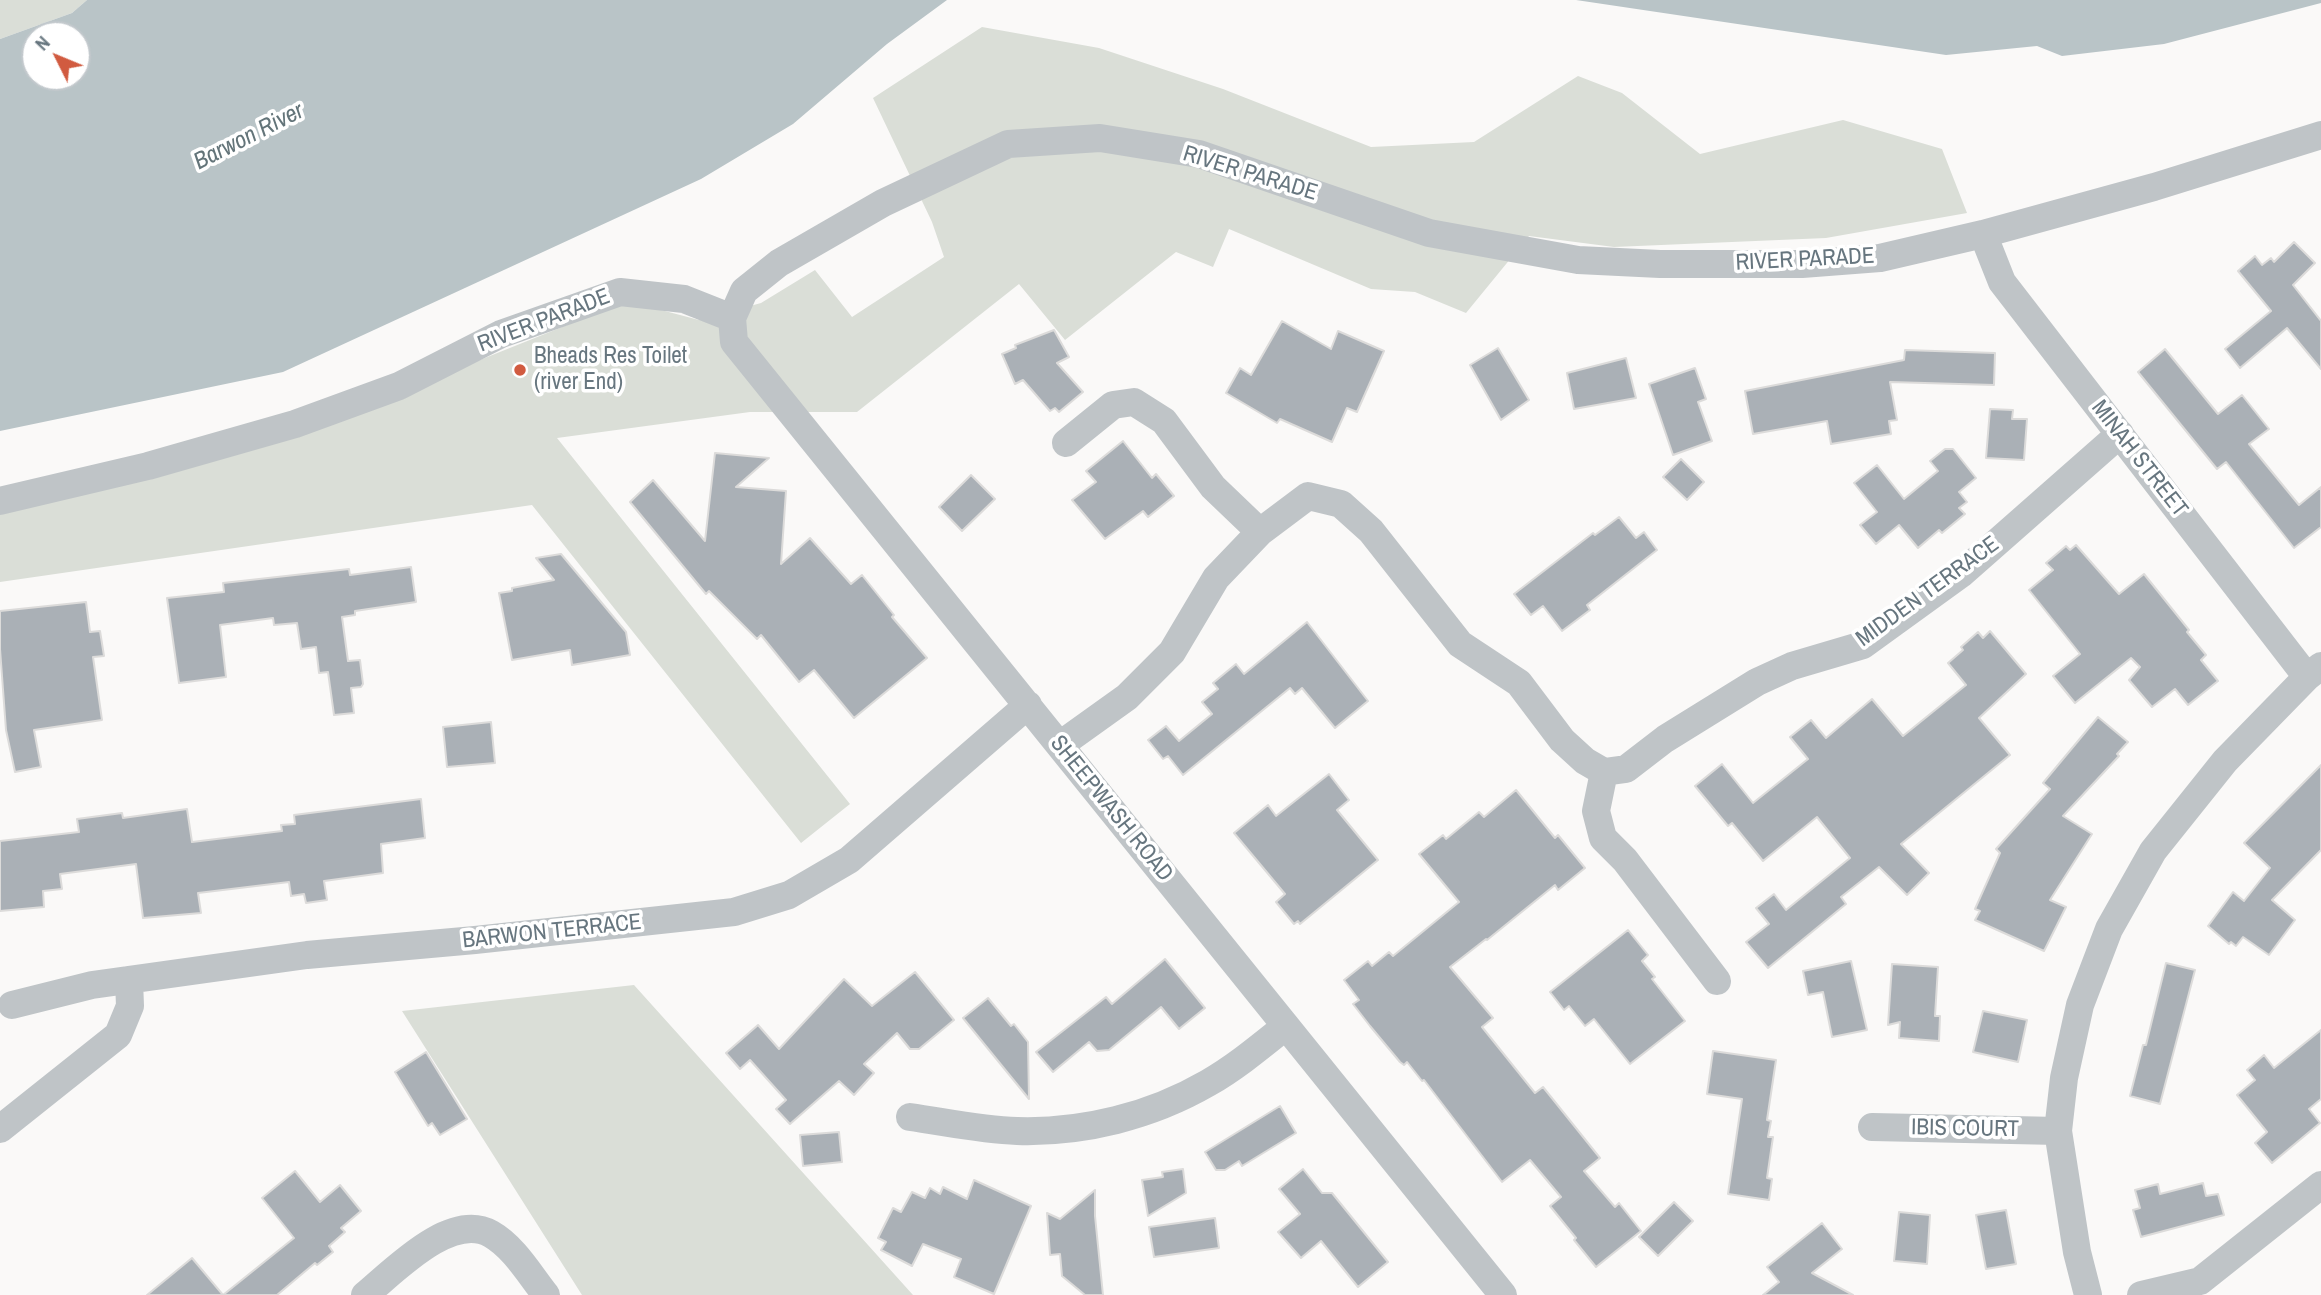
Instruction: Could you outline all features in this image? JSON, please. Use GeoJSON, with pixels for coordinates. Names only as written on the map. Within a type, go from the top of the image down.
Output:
{"type":"FeatureCollection","features":[{"type":"Feature","properties":{"kind":"street","name":"RIVER PARADE"},"geometry":{"type":"LineString","coordinates":[[0,501],[148,466],[295,424],[399,386],[501,334],[620,292],[684,299],[732,318],[744,292],[779,264],[883,203],[1008,144],[1100,138],[1199,154],[1429,233],[1578,260],[1660,264],[1802,264],[1880,258],[1983,234],[2154,187],[2321,135]]}},
{"type":"Feature","properties":{"kind":"street","name":"MINAH STREET"},"geometry":{"type":"LineString","coordinates":[[1983,234],[2002,282],[2120,434],[2314,672]]}},
{"type":"Feature","properties":{"kind":"street","name":"SHEEPWASH ROAD"},"geometry":{"type":"LineString","coordinates":[[732,318],[734,342],[1503,1295]]}},
{"type":"Feature","properties":{"kind":"street"},"geometry":{"type":"LineString","coordinates":[[1066,443],[1113,405],[1133,402],[1164,421],[1213,486],[1261,532]]}},
{"type":"Feature","properties":{"kind":"street","name":"MIDDEN TERRACE"},"geometry":{"type":"LineString","coordinates":[[1604,772],[1626,769],[1665,739],[1757,682],[1791,666],[1863,645],[1961,574],[2120,434]]}},
{"type":"Feature","properties":{"kind":"street"},"geometry":{"type":"LineString","coordinates":[[1060,745],[1127,697],[1172,653],[1216,578],[1261,532],[1308,496],[1341,503],[1371,531],[1460,644],[1520,683],[1562,740],[1585,761],[1604,772],[1596,811],[1603,838],[1625,860],[1717,981]]}},
{"type":"Feature","properties":{"kind":"street"},"geometry":{"type":"LineString","coordinates":[[2088,1295],[2077,1252],[2058,1131],[2064,1078],[2080,1005],[2115,918],[2152,851],[2225,761],[2314,672]]}},
{"type":"Feature","properties":{"kind":"street","name":"BARWON TERRACE"},"geometry":{"type":"LineString","coordinates":[[12,1004],[92,985],[307,956],[734,912],[789,895],[849,860],[1028,705]]}},
{"type":"Feature","properties":{"kind":"street"},"geometry":{"type":"LineString","coordinates":[[0,1129],[118,1035],[131,1006],[129,980]]}},
{"type":"Feature","properties":{"kind":"street"},"geometry":{"type":"LineString","coordinates":[[910,1117],[1016,1131],[1060,1130],[1102,1123],[1160,1107],[1207,1083],[1241,1062],[1286,1026]]}},
{"type":"Feature","properties":{"kind":"street","name":"IBIS COURT"},"geometry":{"type":"LineString","coordinates":[[1872,1127],[2058,1131]]}},
{"type":"Feature","properties":{"kind":"street"},"geometry":{"type":"LineString","coordinates":[[2141,1295],[2200,1281],[2321,1185]]}},
{"type":"Feature","properties":{"kind":"street"},"geometry":{"type":"LineString","coordinates":[[365,1295],[426,1245],[449,1233],[474,1228],[491,1234],[507,1248],[546,1295]]}},
{"type":"Feature","properties":{"kind":"shaded area"},"geometry":{"type":"Polygon","coordinates":[[[0,0],[87,0],[72,13],[50,21],[21,21],[21,31],[0,39],[0,0]]]}},
{"type":"Feature","properties":{"kind":"shaded area"},"geometry":{"type":"Polygon","coordinates":[[[982,27],[1099,48],[1223,89],[1371,147],[1474,142],[1578,76],[1622,93],[1700,154],[1843,120],[1942,149],[1967,213],[1826,238],[1614,247],[1529,236],[1466,313],[1415,292],[1371,289],[1229,229],[1213,267],[1176,252],[1065,340],[1019,284],[857,412],[750,412],[557,438],[850,804],[801,843],[532,505],[0,582],[0,510],[425,382],[627,301],[699,320],[761,303],[815,270],[852,317],[944,257],[932,222],[873,98],[982,27]]]}},
{"type":"Feature","properties":{"kind":"shaded area"},"geometry":{"type":"Polygon","coordinates":[[[634,985],[913,1295],[582,1295],[402,1011],[634,985]]]}},
{"type":"Feature","properties":{"kind":"water","name":"Barwon River"},"geometry":{"type":"Polygon","coordinates":[[[87,0],[947,0],[887,44],[793,124],[701,179],[283,372],[0,431],[0,39],[21,31],[21,91],[91,91],[91,21],[50,21],[72,13],[87,0]]]}},
{"type":"Feature","properties":{"kind":"water"},"geometry":{"type":"Polygon","coordinates":[[[1576,0],[2321,0],[2321,3],[2164,44],[2062,56],[2037,46],[1946,55],[1576,0]]]}},
{"type":"Feature","properties":{"kind":"building"},"geometry":{"type":"Polygon","coordinates":[[[2294,242],[2315,263],[2293,285],[2321,321],[2321,369],[2287,328],[2240,368],[2225,349],[2271,311],[2238,271],[2255,256],[2262,265],[2271,258],[2274,262],[2294,242]]]}},
{"type":"Feature","properties":{"kind":"building"},"geometry":{"type":"Polygon","coordinates":[[[1282,321],[1331,349],[1338,331],[1384,351],[1357,412],[1347,408],[1332,442],[1280,419],[1277,423],[1226,393],[1240,368],[1251,375],[1282,321]]]}},
{"type":"Feature","properties":{"kind":"building"},"geometry":{"type":"Polygon","coordinates":[[[1054,330],[1069,357],[1057,363],[1083,392],[1059,412],[1055,408],[1050,411],[1023,380],[1015,384],[1002,354],[1016,348],[1015,345],[1054,330]]]}},
{"type":"Feature","properties":{"kind":"building"},"geometry":{"type":"Polygon","coordinates":[[[1498,348],[1529,400],[1501,420],[1470,365],[1498,348]]]}},
{"type":"Feature","properties":{"kind":"building"},"geometry":{"type":"Polygon","coordinates":[[[2165,349],[2218,414],[2242,395],[2269,429],[2249,444],[2299,505],[2321,487],[2321,527],[2294,548],[2226,462],[2217,469],[2138,372],[2165,349]]]}},
{"type":"Feature","properties":{"kind":"building"},"geometry":{"type":"Polygon","coordinates":[[[1905,350],[1995,353],[1994,385],[1890,382],[1897,420],[1889,421],[1891,434],[1831,444],[1827,421],[1753,434],[1745,391],[1904,360],[1905,350]]]}},
{"type":"Feature","properties":{"kind":"building"},"geometry":{"type":"Polygon","coordinates":[[[1626,358],[1636,398],[1574,409],[1567,373],[1626,358]]]}},
{"type":"Feature","properties":{"kind":"building"},"geometry":{"type":"Polygon","coordinates":[[[1695,368],[1706,399],[1698,402],[1712,441],[1673,455],[1649,384],[1695,368]]]}},
{"type":"Feature","properties":{"kind":"building"},"geometry":{"type":"Polygon","coordinates":[[[1990,409],[2013,410],[2012,419],[2027,419],[2024,460],[1986,458],[1990,409]]]}},
{"type":"Feature","properties":{"kind":"building"},"geometry":{"type":"Polygon","coordinates":[[[1123,441],[1152,478],[1156,474],[1174,496],[1148,517],[1143,511],[1105,539],[1072,500],[1096,482],[1086,471],[1123,441]]]}},
{"type":"Feature","properties":{"kind":"building"},"geometry":{"type":"Polygon","coordinates":[[[1945,449],[1953,449],[1976,478],[1959,492],[1967,502],[1959,508],[1965,514],[1942,533],[1939,530],[1918,548],[1899,525],[1876,544],[1860,525],[1877,512],[1854,483],[1877,465],[1904,499],[1938,471],[1930,461],[1945,449]]]}},
{"type":"Feature","properties":{"kind":"building"},"geometry":{"type":"Polygon","coordinates":[[[715,453],[769,458],[736,487],[786,491],[781,564],[810,538],[851,584],[862,575],[894,615],[892,617],[927,658],[854,718],[814,670],[799,682],[761,635],[757,639],[709,591],[706,594],[630,502],[653,480],[705,541],[715,453]]]}},
{"type":"Feature","properties":{"kind":"building"},"geometry":{"type":"Polygon","coordinates":[[[1681,459],[1704,482],[1687,500],[1663,477],[1681,459]]]}},
{"type":"Feature","properties":{"kind":"building"},"geometry":{"type":"Polygon","coordinates":[[[971,475],[995,499],[962,531],[939,507],[971,475]]]}},
{"type":"Feature","properties":{"kind":"building"},"geometry":{"type":"Polygon","coordinates":[[[1619,517],[1636,538],[1644,532],[1657,550],[1587,605],[1590,610],[1562,631],[1543,606],[1531,615],[1514,594],[1593,533],[1595,535],[1619,517]]]}},
{"type":"Feature","properties":{"kind":"building"},"geometry":{"type":"Polygon","coordinates":[[[2076,545],[2119,594],[2144,574],[2189,630],[2187,632],[2206,655],[2201,660],[2218,681],[2188,705],[2175,689],[2152,707],[2129,680],[2140,667],[2131,658],[2075,703],[2053,676],[2080,654],[2029,590],[2053,570],[2046,563],[2066,546],[2070,550],[2076,545]]]}},
{"type":"Feature","properties":{"kind":"building"},"geometry":{"type":"Polygon","coordinates":[[[561,554],[626,632],[630,655],[572,665],[570,650],[512,660],[499,593],[554,580],[536,558],[561,554]]]}},
{"type":"Feature","properties":{"kind":"building"},"geometry":{"type":"Polygon","coordinates":[[[411,567],[416,602],[355,611],[355,615],[342,617],[348,661],[360,660],[363,684],[361,687],[351,688],[354,713],[334,715],[328,672],[319,673],[316,647],[301,649],[297,623],[274,625],[273,618],[220,625],[226,677],[179,683],[167,598],[224,592],[223,583],[349,569],[350,575],[411,567]]]}},
{"type":"Feature","properties":{"kind":"building"},"geometry":{"type":"Polygon","coordinates":[[[86,602],[90,632],[100,631],[104,656],[93,657],[102,720],[34,730],[41,767],[15,772],[6,730],[0,611],[86,602]]]}},
{"type":"Feature","properties":{"kind":"building"},"geometry":{"type":"Polygon","coordinates":[[[1307,622],[1368,701],[1335,728],[1302,688],[1295,694],[1290,688],[1183,775],[1168,756],[1163,759],[1148,740],[1166,726],[1179,741],[1212,714],[1202,702],[1218,689],[1213,683],[1236,664],[1244,674],[1307,622]]]}},
{"type":"Feature","properties":{"kind":"building"},"geometry":{"type":"Polygon","coordinates":[[[1990,631],[2026,674],[1979,718],[2010,755],[1901,844],[1929,873],[1907,895],[1879,867],[1841,897],[1846,904],[1768,968],[1746,942],[1769,924],[1756,908],[1774,894],[1786,910],[1850,858],[1817,817],[1763,861],[1732,823],[1728,826],[1695,786],[1722,764],[1753,803],[1808,759],[1790,737],[1811,720],[1826,738],[1872,699],[1903,736],[1966,685],[1948,663],[1978,632],[1983,638],[1990,631]]]}},
{"type":"Feature","properties":{"kind":"building"},"geometry":{"type":"Polygon","coordinates":[[[2098,717],[2128,742],[2117,754],[2119,756],[2063,816],[2092,834],[2050,900],[2066,907],[2044,951],[1975,920],[1980,911],[1975,909],[2000,853],[1996,849],[2050,789],[2043,783],[2098,717]]]}},
{"type":"Feature","properties":{"kind":"building"},"geometry":{"type":"Polygon","coordinates":[[[491,722],[495,763],[447,767],[443,727],[491,722]]]}},
{"type":"Feature","properties":{"kind":"building"},"geometry":{"type":"Polygon","coordinates":[[[2321,765],[2321,850],[2272,900],[2295,920],[2269,955],[2243,937],[2236,946],[2231,942],[2229,944],[2208,926],[2233,892],[2244,901],[2270,868],[2244,843],[2321,765]]]}},
{"type":"Feature","properties":{"kind":"building"},"geometry":{"type":"Polygon","coordinates":[[[1329,774],[1349,800],[1337,810],[1378,860],[1300,924],[1298,921],[1294,924],[1276,902],[1285,894],[1234,833],[1268,805],[1276,816],[1329,774]]]}},
{"type":"Feature","properties":{"kind":"building"},"geometry":{"type":"Polygon","coordinates":[[[1516,790],[1555,838],[1558,835],[1585,868],[1558,890],[1555,885],[1450,967],[1493,1018],[1482,1027],[1535,1093],[1543,1087],[1600,1158],[1584,1171],[1615,1207],[1619,1203],[1641,1231],[1596,1267],[1550,1206],[1561,1197],[1530,1160],[1502,1182],[1424,1080],[1422,1081],[1407,1062],[1404,1065],[1400,1062],[1370,1026],[1353,1004],[1359,1000],[1344,980],[1368,961],[1372,966],[1389,952],[1393,956],[1459,902],[1419,854],[1443,835],[1446,839],[1479,812],[1484,817],[1516,790]]]}},
{"type":"Feature","properties":{"kind":"building"},"geometry":{"type":"Polygon","coordinates":[[[421,799],[425,838],[381,844],[383,873],[324,881],[327,900],[306,903],[304,894],[291,896],[289,882],[198,893],[201,913],[143,918],[136,864],[60,874],[62,889],[43,891],[44,907],[0,911],[0,841],[79,832],[77,819],[122,813],[123,818],[187,809],[192,842],[282,831],[281,825],[295,824],[294,815],[421,799]]]}},
{"type":"Feature","properties":{"kind":"building"},"geometry":{"type":"Polygon","coordinates":[[[1628,930],[1648,955],[1642,961],[1655,977],[1652,979],[1685,1021],[1630,1064],[1594,1019],[1585,1026],[1569,1006],[1564,1010],[1550,992],[1628,930]]]}},
{"type":"Feature","properties":{"kind":"building"},"geometry":{"type":"Polygon","coordinates":[[[1165,959],[1205,1008],[1179,1029],[1161,1007],[1109,1050],[1097,1051],[1089,1042],[1053,1072],[1036,1052],[1106,997],[1112,1004],[1165,959]]]}},
{"type":"Feature","properties":{"kind":"building"},"geometry":{"type":"Polygon","coordinates":[[[1851,961],[1867,1030],[1832,1037],[1823,992],[1808,995],[1803,971],[1851,961]]]}},
{"type":"Feature","properties":{"kind":"building"},"geometry":{"type":"Polygon","coordinates":[[[2166,963],[2195,970],[2160,1104],[2130,1096],[2143,1045],[2146,1045],[2166,963]]]}},
{"type":"Feature","properties":{"kind":"building"},"geometry":{"type":"Polygon","coordinates":[[[1892,964],[1938,967],[1935,1016],[1940,1016],[1939,1041],[1899,1038],[1900,1022],[1888,1025],[1892,964]]]}},
{"type":"Feature","properties":{"kind":"building"},"geometry":{"type":"Polygon","coordinates":[[[915,972],[954,1020],[919,1049],[910,1049],[897,1033],[864,1064],[874,1073],[854,1095],[839,1081],[790,1124],[776,1109],[786,1100],[750,1060],[740,1069],[726,1053],[758,1025],[779,1049],[844,979],[872,1006],[915,972]]]}},
{"type":"Feature","properties":{"kind":"building"},"geometry":{"type":"Polygon","coordinates":[[[988,998],[1028,1042],[1029,1099],[963,1018],[988,998]]]}},
{"type":"Feature","properties":{"kind":"building"},"geometry":{"type":"Polygon","coordinates":[[[1983,1011],[2027,1020],[2018,1062],[1973,1052],[1983,1011]]]}},
{"type":"Feature","properties":{"kind":"building"},"geometry":{"type":"Polygon","coordinates":[[[2321,1030],[2321,1099],[2309,1109],[2320,1123],[2272,1163],[2255,1143],[2267,1132],[2237,1095],[2255,1080],[2247,1070],[2264,1055],[2274,1068],[2321,1030]]]}},
{"type":"Feature","properties":{"kind":"building"},"geometry":{"type":"Polygon","coordinates":[[[1713,1051],[1776,1060],[1767,1120],[1771,1121],[1768,1137],[1773,1137],[1767,1178],[1772,1179],[1769,1200],[1728,1194],[1742,1099],[1707,1094],[1713,1051]]]}},
{"type":"Feature","properties":{"kind":"building"},"geometry":{"type":"Polygon","coordinates":[[[426,1052],[467,1119],[440,1135],[432,1123],[428,1126],[395,1072],[426,1052]]]}},
{"type":"Feature","properties":{"kind":"building"},"geometry":{"type":"Polygon","coordinates":[[[1280,1106],[1296,1133],[1242,1166],[1239,1161],[1225,1170],[1216,1170],[1205,1152],[1280,1106]]]}},
{"type":"Feature","properties":{"kind":"building"},"geometry":{"type":"Polygon","coordinates":[[[839,1132],[842,1162],[803,1166],[800,1135],[839,1132]]]}},
{"type":"Feature","properties":{"kind":"building"},"geometry":{"type":"Polygon","coordinates":[[[1183,1169],[1186,1193],[1148,1216],[1142,1180],[1163,1177],[1162,1172],[1183,1169]]]}},
{"type":"Feature","properties":{"kind":"building"},"geometry":{"type":"Polygon","coordinates":[[[1303,1169],[1322,1193],[1332,1193],[1388,1262],[1358,1287],[1321,1241],[1301,1258],[1278,1232],[1300,1214],[1279,1189],[1303,1169]]]}},
{"type":"Feature","properties":{"kind":"building"},"geometry":{"type":"Polygon","coordinates":[[[295,1171],[320,1202],[340,1185],[361,1211],[341,1228],[345,1232],[329,1246],[333,1252],[317,1265],[315,1263],[277,1295],[223,1295],[294,1238],[262,1198],[295,1171]]]}},
{"type":"Feature","properties":{"kind":"building"},"geometry":{"type":"Polygon","coordinates":[[[974,1180],[1031,1206],[994,1294],[954,1277],[961,1259],[923,1244],[912,1266],[881,1250],[886,1242],[878,1238],[893,1208],[901,1212],[912,1192],[925,1198],[930,1188],[940,1194],[943,1187],[967,1199],[974,1180]]]}},
{"type":"Feature","properties":{"kind":"building"},"geometry":{"type":"Polygon","coordinates":[[[2203,1183],[2206,1196],[2218,1194],[2224,1215],[2141,1237],[2133,1210],[2140,1208],[2135,1190],[2158,1184],[2160,1194],[2203,1183]]]}},
{"type":"Feature","properties":{"kind":"building"},"geometry":{"type":"Polygon","coordinates":[[[1095,1190],[1103,1295],[1085,1295],[1062,1276],[1060,1254],[1050,1255],[1047,1213],[1060,1219],[1095,1190]]]}},
{"type":"Feature","properties":{"kind":"building"},"geometry":{"type":"Polygon","coordinates":[[[1674,1202],[1693,1221],[1658,1256],[1639,1237],[1674,1202]]]}},
{"type":"Feature","properties":{"kind":"building"},"geometry":{"type":"Polygon","coordinates":[[[2006,1210],[2016,1264],[1986,1269],[1976,1215],[2006,1210]]]}},
{"type":"Feature","properties":{"kind":"building"},"geometry":{"type":"Polygon","coordinates":[[[1899,1212],[1930,1215],[1927,1264],[1894,1261],[1899,1212]]]}},
{"type":"Feature","properties":{"kind":"building"},"geometry":{"type":"Polygon","coordinates":[[[1215,1218],[1219,1248],[1154,1257],[1149,1227],[1215,1218]]]}},
{"type":"Feature","properties":{"kind":"building"},"geometry":{"type":"Polygon","coordinates":[[[1822,1223],[1842,1249],[1812,1273],[1853,1295],[1763,1295],[1779,1282],[1767,1267],[1822,1223]]]}},
{"type":"Feature","properties":{"kind":"building"},"geometry":{"type":"Polygon","coordinates":[[[192,1258],[223,1295],[147,1295],[192,1258]]]}},
{"type":"Feature","properties":{"kind":"place","name":"Bheads Res Toilet (river End)"},"geometry":{"type":"Point","coordinates":[520,370]}}]}
